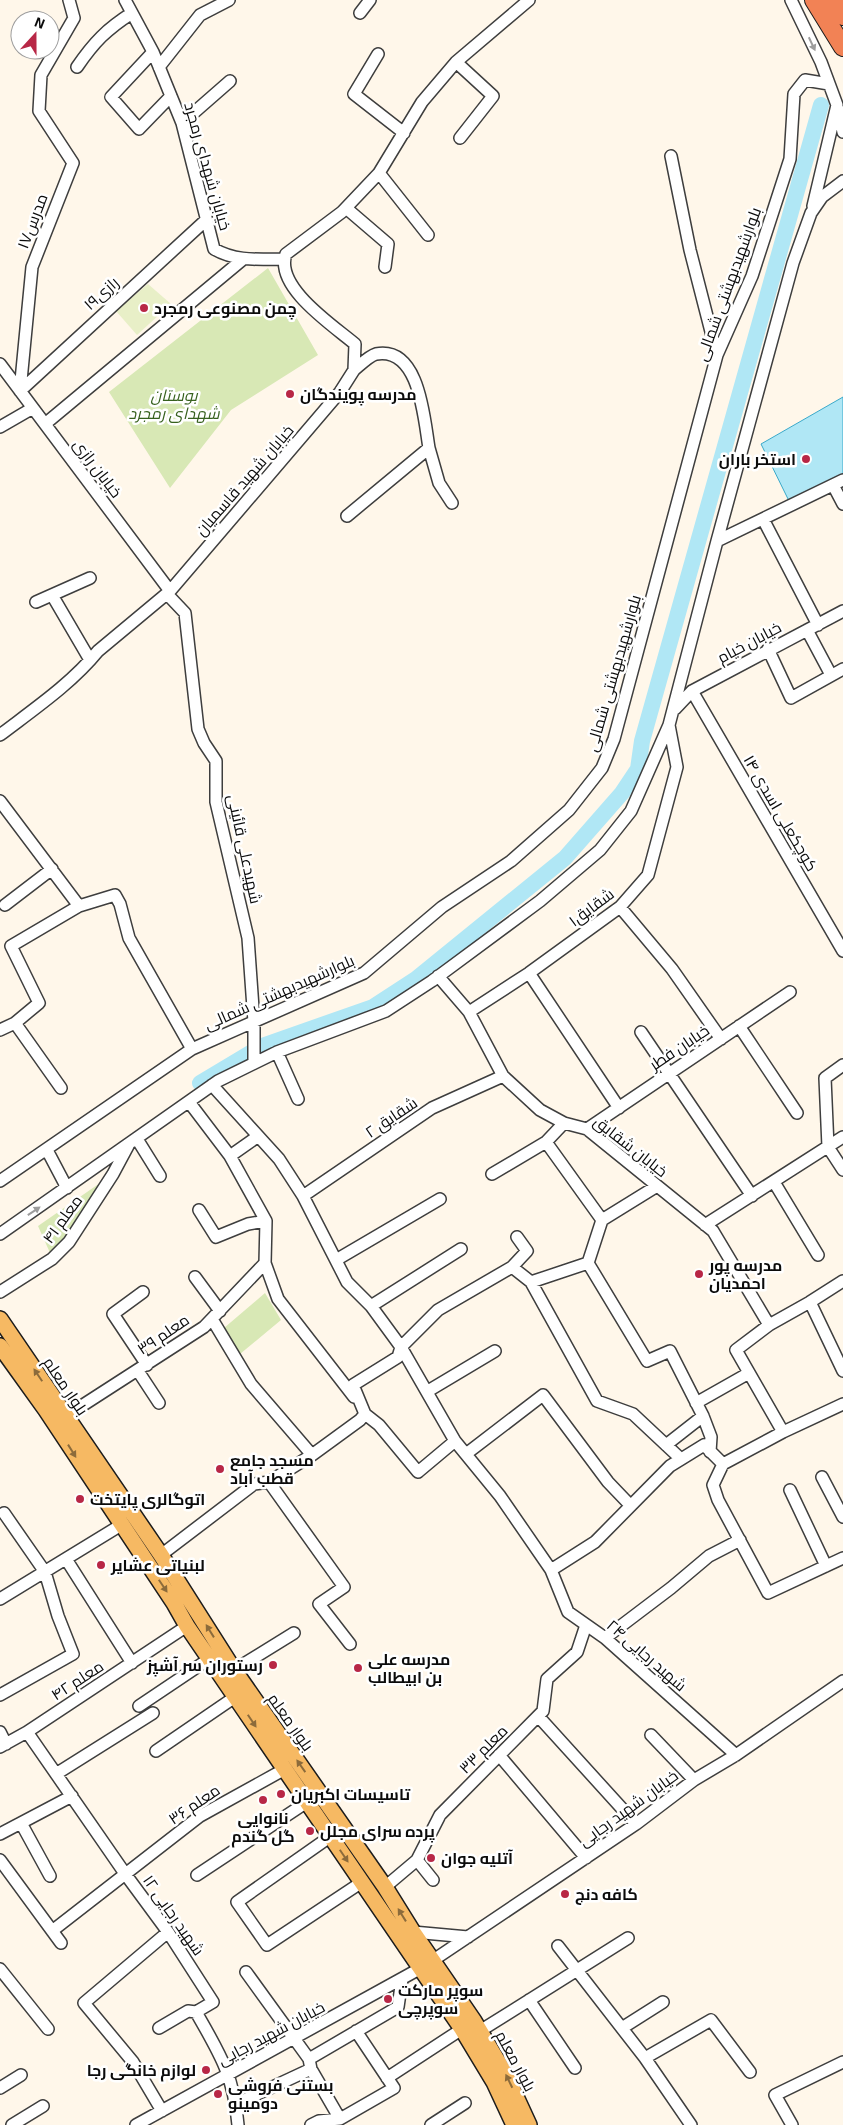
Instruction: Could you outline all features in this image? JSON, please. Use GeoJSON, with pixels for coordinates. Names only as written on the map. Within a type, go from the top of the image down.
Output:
{"type":"FeatureCollection","features":[{"type":"Feature","properties":{"kind":"highway"},"geometry":{"type":"LineString","coordinates":[[814,0],[843,47]]}},
{"type":"Feature","properties":{"kind":"highway"},"geometry":{"type":"LineString","coordinates":[[833,0],[843,16]]}},
{"type":"Feature","properties":{"kind":"main road","name":"بلوار معلم"},"geometry":{"type":"LineString","coordinates":[[0,1319],[121,1524],[234,1670],[384,1887],[412,1932],[427,1965],[494,2082],[514,2125]]}},
{"type":"Feature","properties":{"kind":"main road","name":"بلوار معلم"},"geometry":{"type":"LineString","coordinates":[[0,1346],[52,1406],[66,1416],[161,1555],[180,1598],[187,1626],[362,1882],[480,2031],[506,2075],[529,2125]]}},
{"type":"Feature","properties":{"kind":"street","name":"مدرس۱۷"},"geometry":{"type":"LineString","coordinates":[[20,391],[32,267],[73,163],[39,111],[41,75],[74,18],[69,0]]}},
{"type":"Feature","properties":{"kind":"street","name":"خیابان شهدای رمجرد"},"geometry":{"type":"LineString","coordinates":[[125,0],[153,52],[182,123],[214,249],[226,256],[242,260],[284,259]]}},
{"type":"Feature","properties":{"kind":"street"},"geometry":{"type":"LineString","coordinates":[[159,67],[200,15],[229,0]]}},
{"type":"Feature","properties":{"kind":"street"},"geometry":{"type":"LineString","coordinates":[[360,13],[370,0]]}},
{"type":"Feature","properties":{"kind":"street"},"geometry":{"type":"LineString","coordinates":[[354,370],[355,344],[312,309],[291,286],[285,266],[284,259],[286,254],[346,208],[379,173],[422,102],[456,62],[528,0]]}},
{"type":"Feature","properties":{"kind":"street"},"geometry":{"type":"LineString","coordinates":[[791,0],[829,84],[837,105],[843,132]]}},
{"type":"Feature","properties":{"kind":"street"},"geometry":{"type":"LineString","coordinates":[[77,67],[92,44],[109,27],[132,13]]}},
{"type":"Feature","properties":{"kind":"street"},"geometry":{"type":"LineString","coordinates":[[153,52],[111,97],[139,129],[171,96]]}},
{"type":"Feature","properties":{"kind":"street"},"geometry":{"type":"LineString","coordinates":[[378,54],[354,94],[404,133]]}},
{"type":"Feature","properties":{"kind":"street"},"geometry":{"type":"LineString","coordinates":[[456,62],[493,96],[460,138]]}},
{"type":"Feature","properties":{"kind":"street","name":"بلوارشهیدبهشتی شمالی"},"geometry":{"type":"LineString","coordinates":[[0,1180],[47,1150],[192,1049],[364,973],[442,907],[511,861],[569,810],[602,768],[614,739],[717,355],[752,276],[790,159],[794,94],[805,80],[829,84]]}},
{"type":"Feature","properties":{"kind":"street"},"geometry":{"type":"LineString","coordinates":[[182,123],[230,81]]}},
{"type":"Feature","properties":{"kind":"street"},"geometry":{"type":"LineString","coordinates":[[0,1234],[65,1184],[133,1142],[212,1084],[277,1052],[386,1011],[438,976],[540,901],[600,850],[631,811],[674,709],[717,542],[794,264],[811,213],[837,105]]}},
{"type":"Feature","properties":{"kind":"street"},"geometry":{"type":"LineString","coordinates":[[671,156],[682,212],[717,355]]}},
{"type":"Feature","properties":{"kind":"street"},"geometry":{"type":"LineString","coordinates":[[379,173],[428,236]]}},
{"type":"Feature","properties":{"kind":"street"},"geometry":{"type":"LineString","coordinates":[[811,213],[822,197],[843,181]]}},
{"type":"Feature","properties":{"kind":"street"},"geometry":{"type":"LineString","coordinates":[[346,208],[388,244],[385,267]]}},
{"type":"Feature","properties":{"kind":"street","name":"رازی۱۹"},"geometry":{"type":"LineString","coordinates":[[20,391],[206,220]]}},
{"type":"Feature","properties":{"kind":"street"},"geometry":{"type":"LineString","coordinates":[[44,424],[242,260]]}},
{"type":"Feature","properties":{"kind":"street"},"geometry":{"type":"LineString","coordinates":[[354,370],[374,354],[391,354],[404,362],[413,375],[422,404],[429,448],[439,483],[452,503]]}},
{"type":"Feature","properties":{"kind":"street","name":"خیابان رازی"},"geometry":{"type":"LineString","coordinates":[[0,364],[169,592]]}},
{"type":"Feature","properties":{"kind":"street","name":"خیابان شهید قاسمیان"},"geometry":{"type":"LineString","coordinates":[[0,735],[48,698],[98,651],[169,592],[340,392],[354,370]]}},
{"type":"Feature","properties":{"kind":"street"},"geometry":{"type":"LineString","coordinates":[[0,427],[33,408]]}},
{"type":"Feature","properties":{"kind":"street"},"geometry":{"type":"LineString","coordinates":[[347,516],[429,448]]}},
{"type":"Feature","properties":{"kind":"street"},"geometry":{"type":"LineString","coordinates":[[717,542],[838,482],[843,504]]}},
{"type":"Feature","properties":{"kind":"street"},"geometry":{"type":"LineString","coordinates":[[763,519],[818,625]]}},
{"type":"Feature","properties":{"kind":"street"},"geometry":{"type":"LineString","coordinates":[[36,602],[90,578]]}},
{"type":"Feature","properties":{"kind":"street","name":"شهیدعلی قائینی"},"geometry":{"type":"LineString","coordinates":[[169,592],[185,613],[198,729],[204,743],[216,761],[216,802],[248,938],[254,1022],[254,1063]]}},
{"type":"Feature","properties":{"kind":"street"},"geometry":{"type":"LineString","coordinates":[[52,595],[90,660]]}},
{"type":"Feature","properties":{"kind":"street","name":"خیابان خیام"},"geometry":{"type":"LineString","coordinates":[[674,709],[692,691],[768,649],[843,611]]}},
{"type":"Feature","properties":{"kind":"street"},"geometry":{"type":"LineString","coordinates":[[807,630],[831,675]]}},
{"type":"Feature","properties":{"kind":"street"},"geometry":{"type":"LineString","coordinates":[[768,649],[791,698],[843,669]]}},
{"type":"Feature","properties":{"kind":"street","name":"کوچکعلی اسدی ۱۴"},"geometry":{"type":"LineString","coordinates":[[692,691],[843,951]]}},
{"type":"Feature","properties":{"kind":"street","name":"شقایق۱"},"geometry":{"type":"LineString","coordinates":[[469,1012],[529,974],[620,907],[648,874],[677,767],[669,724]]}},
{"type":"Feature","properties":{"kind":"street"},"geometry":{"type":"LineString","coordinates":[[0,801],[79,906]]}},
{"type":"Feature","properties":{"kind":"street"},"geometry":{"type":"LineString","coordinates":[[5,905],[52,870]]}},
{"type":"Feature","properties":{"kind":"street"},"geometry":{"type":"LineString","coordinates":[[0,1030],[15,1023],[39,1003],[11,946],[79,906],[115,894],[120,904],[129,938],[192,1049]]}},
{"type":"Feature","properties":{"kind":"street"},"geometry":{"type":"LineString","coordinates":[[620,907],[672,969],[721,1039]]}},
{"type":"Feature","properties":{"kind":"street"},"geometry":{"type":"LineString","coordinates":[[529,974],[619,1108]]}},
{"type":"Feature","properties":{"kind":"street","name":"خیابان شقایق"},"geometry":{"type":"LineString","coordinates":[[438,976],[469,1012],[503,1076],[540,1110],[564,1123],[587,1130],[709,1228],[769,1325]]}},
{"type":"Feature","properties":{"kind":"street","name":"خیابان فطر"},"geometry":{"type":"LineString","coordinates":[[587,1130],[790,992]]}},
{"type":"Feature","properties":{"kind":"street"},"geometry":{"type":"LineString","coordinates":[[15,1023],[61,1088]]}},
{"type":"Feature","properties":{"kind":"street"},"geometry":{"type":"LineString","coordinates":[[739,1026],[798,1113]]}},
{"type":"Feature","properties":{"kind":"street"},"geometry":{"type":"LineString","coordinates":[[641,1032],[752,1196]]}},
{"type":"Feature","properties":{"kind":"street"},"geometry":{"type":"LineString","coordinates":[[277,1052],[298,1099]]}},
{"type":"Feature","properties":{"kind":"street"},"geometry":{"type":"LineString","coordinates":[[843,1065],[825,1078],[828,1147],[843,1170]]}},
{"type":"Feature","properties":{"kind":"street","name":"شقایق ۲"},"geometry":{"type":"LineString","coordinates":[[303,1196],[432,1108],[503,1076]]}},
{"type":"Feature","properties":{"kind":"street","name":"شهید رجایی ۲۴"},"geometry":{"type":"LineString","coordinates":[[212,1084],[257,1137],[279,1159],[303,1196],[347,1282],[371,1306],[401,1347],[455,1441],[500,1496],[551,1570],[568,1612],[605,1638],[736,1755]]}},
{"type":"Feature","properties":{"kind":"street"},"geometry":{"type":"LineString","coordinates":[[189,1102],[230,1156],[266,1221],[265,1263],[278,1299],[365,1412],[379,1425],[418,1472],[455,1441]]}},
{"type":"Feature","properties":{"kind":"street"},"geometry":{"type":"LineString","coordinates":[[492,1174],[546,1142],[564,1123]]}},
{"type":"Feature","properties":{"kind":"street"},"geometry":{"type":"LineString","coordinates":[[230,1156],[257,1137]]}},
{"type":"Feature","properties":{"kind":"street"},"geometry":{"type":"LineString","coordinates":[[709,1228],[752,1196],[843,1138]]}},
{"type":"Feature","properties":{"kind":"street"},"geometry":{"type":"LineString","coordinates":[[133,1142],[160,1176]]}},
{"type":"Feature","properties":{"kind":"street","name":"معلم ۴۱"},"geometry":{"type":"LineString","coordinates":[[0,1292],[52,1259],[69,1242],[133,1142]]}},
{"type":"Feature","properties":{"kind":"street"},"geometry":{"type":"LineString","coordinates":[[546,1142],[602,1220]]}},
{"type":"Feature","properties":{"kind":"street"},"geometry":{"type":"LineString","coordinates":[[47,1150],[65,1184]]}},
{"type":"Feature","properties":{"kind":"street"},"geometry":{"type":"LineString","coordinates":[[774,1182],[818,1255]]}},
{"type":"Feature","properties":{"kind":"street"},"geometry":{"type":"LineString","coordinates":[[658,1186],[602,1220],[588,1262],[647,1361],[670,1351],[703,1416],[711,1437],[710,1452]]}},
{"type":"Feature","properties":{"kind":"street"},"geometry":{"type":"LineString","coordinates":[[336,1260],[440,1199]]}},
{"type":"Feature","properties":{"kind":"street"},"geometry":{"type":"LineString","coordinates":[[199,1210],[216,1237],[248,1224],[266,1221]]}},
{"type":"Feature","properties":{"kind":"street"},"geometry":{"type":"LineString","coordinates":[[365,1412],[353,1385],[398,1357],[401,1347],[438,1310],[512,1267],[527,1251],[517,1237]]}},
{"type":"Feature","properties":{"kind":"street"},"geometry":{"type":"LineString","coordinates":[[371,1306],[461,1248]]}},
{"type":"Feature","properties":{"kind":"street"},"geometry":{"type":"LineString","coordinates":[[531,1282],[588,1262]]}},
{"type":"Feature","properties":{"kind":"street","name":"معلم ۳۹"},"geometry":{"type":"LineString","coordinates":[[66,1416],[204,1327],[265,1263]]}},
{"type":"Feature","properties":{"kind":"street"},"geometry":{"type":"LineString","coordinates":[[512,1267],[531,1282],[597,1400],[633,1414],[681,1459]]}},
{"type":"Feature","properties":{"kind":"street"},"geometry":{"type":"LineString","coordinates":[[195,1277],[251,1384],[312,1455]]}},
{"type":"Feature","properties":{"kind":"street"},"geometry":{"type":"LineString","coordinates":[[783,1432],[736,1350],[769,1325],[843,1281]]}},
{"type":"Feature","properties":{"kind":"street"},"geometry":{"type":"LineString","coordinates":[[143,1292],[113,1314],[142,1368],[158,1404]]}},
{"type":"Feature","properties":{"kind":"street"},"geometry":{"type":"LineString","coordinates":[[810,1302],[843,1371]]}},
{"type":"Feature","properties":{"kind":"street"},"geometry":{"type":"LineString","coordinates":[[428,1391],[495,1351]]}},
{"type":"Feature","properties":{"kind":"street"},"geometry":{"type":"LineString","coordinates":[[696,1403],[749,1373]]}},
{"type":"Feature","properties":{"kind":"street"},"geometry":{"type":"LineString","coordinates":[[466,1454],[543,1395],[608,1482],[630,1505]]}},
{"type":"Feature","properties":{"kind":"street"},"geometry":{"type":"LineString","coordinates":[[843,1404],[783,1432],[723,1464],[713,1485],[718,1500],[768,1593],[843,1558]]}},
{"type":"Feature","properties":{"kind":"street"},"geometry":{"type":"LineString","coordinates":[[161,1555],[254,1484],[268,1482],[312,1455],[356,1424],[365,1412]]}},
{"type":"Feature","properties":{"kind":"street"},"geometry":{"type":"LineString","coordinates":[[666,1445],[703,1416]]}},
{"type":"Feature","properties":{"kind":"street"},"geometry":{"type":"LineString","coordinates":[[551,1570],[595,1542],[670,1466],[681,1459],[704,1445],[723,1464]]}},
{"type":"Feature","properties":{"kind":"street"},"geometry":{"type":"LineString","coordinates":[[822,1477],[843,1517]]}},
{"type":"Feature","properties":{"kind":"street"},"geometry":{"type":"LineString","coordinates":[[268,1482],[344,1587],[319,1604],[350,1644]]}},
{"type":"Feature","properties":{"kind":"street"},"geometry":{"type":"LineString","coordinates":[[790,1490],[826,1566]]}},
{"type":"Feature","properties":{"kind":"street"},"geometry":{"type":"LineString","coordinates":[[0,1695],[73,1654],[58,1616],[45,1572],[4,1513]]}},
{"type":"Feature","properties":{"kind":"street"},"geometry":{"type":"LineString","coordinates":[[0,1586],[5,1596],[121,1524]]}},
{"type":"Feature","properties":{"kind":"street"},"geometry":{"type":"LineString","coordinates":[[605,1638],[671,1588],[709,1556],[740,1540]]}},
{"type":"Feature","properties":{"kind":"street"},"geometry":{"type":"LineString","coordinates":[[66,1559],[132,1663]]}},
{"type":"Feature","properties":{"kind":"street","name":"معلم ۳۳"},"geometry":{"type":"LineString","coordinates":[[384,1887],[417,1860],[440,1815],[543,1711],[548,1678],[577,1652],[586,1625]]}},
{"type":"Feature","properties":{"kind":"street","name":"معلم ۴۲"},"geometry":{"type":"LineString","coordinates":[[3,1745],[27,1732],[187,1626]]}},
{"type":"Feature","properties":{"kind":"street"},"geometry":{"type":"LineString","coordinates":[[234,1670],[294,1632]]}},
{"type":"Feature","properties":{"kind":"street"},"geometry":{"type":"LineString","coordinates":[[139,1706],[209,1658]]}},
{"type":"Feature","properties":{"kind":"street","name":"خیابان شهید رجایی"},"geometry":{"type":"LineString","coordinates":[[136,2125],[427,1965],[636,1824],[694,1780],[736,1755],[843,1681]]}},
{"type":"Feature","properties":{"kind":"street"},"geometry":{"type":"LineString","coordinates":[[156,1751],[235,1696]]}},
{"type":"Feature","properties":{"kind":"street"},"geometry":{"type":"LineString","coordinates":[[27,1732],[56,1774],[153,1713]]}},
{"type":"Feature","properties":{"kind":"street"},"geometry":{"type":"LineString","coordinates":[[538,1716],[636,1824]]}},
{"type":"Feature","properties":{"kind":"street"},"geometry":{"type":"LineString","coordinates":[[0,1732],[3,1745]]}},
{"type":"Feature","properties":{"kind":"street"},"geometry":{"type":"LineString","coordinates":[[652,1736],[694,1780]]}},
{"type":"Feature","properties":{"kind":"street"},"geometry":{"type":"LineString","coordinates":[[499,1755],[586,1858]]}},
{"type":"Feature","properties":{"kind":"street","name":"معلم ۳۶"},"geometry":{"type":"LineString","coordinates":[[52,1931],[200,1816],[285,1769]]}},
{"type":"Feature","properties":{"kind":"street","name":"شهید رجایی ۱۲"},"geometry":{"type":"LineString","coordinates":[[56,1774],[168,1932],[213,2002],[196,2012]]}},
{"type":"Feature","properties":{"kind":"street"},"geometry":{"type":"LineString","coordinates":[[0,1834],[72,1796]]}},
{"type":"Feature","properties":{"kind":"street"},"geometry":{"type":"LineString","coordinates":[[197,1875],[307,1802]]}},
{"type":"Feature","properties":{"kind":"street"},"geometry":{"type":"LineString","coordinates":[[21,1823],[50,1876]]}},
{"type":"Feature","properties":{"kind":"street"},"geometry":{"type":"LineString","coordinates":[[331,1836],[237,1902],[267,1945],[362,1882]]}},
{"type":"Feature","properties":{"kind":"street"},"geometry":{"type":"LineString","coordinates":[[0,1860],[61,1943]]}},
{"type":"Feature","properties":{"kind":"street"},"geometry":{"type":"LineString","coordinates":[[417,1860],[433,1880]]}},
{"type":"Feature","properties":{"kind":"street"},"geometry":{"type":"LineString","coordinates":[[162,2112],[133,2062],[84,2003],[168,1932]]}},
{"type":"Feature","properties":{"kind":"street"},"geometry":{"type":"LineString","coordinates":[[412,1932],[468,1937]]}},
{"type":"Feature","properties":{"kind":"street"},"geometry":{"type":"LineString","coordinates":[[480,2031],[628,1938]]}},
{"type":"Feature","properties":{"kind":"street"},"geometry":{"type":"LineString","coordinates":[[558,1946],[645,2058],[691,2125]]}},
{"type":"Feature","properties":{"kind":"street"},"geometry":{"type":"LineString","coordinates":[[0,1969],[48,2030]]}},
{"type":"Feature","properties":{"kind":"street"},"geometry":{"type":"LineString","coordinates":[[246,1972],[295,2039],[340,2119]]}},
{"type":"Feature","properties":{"kind":"street"},"geometry":{"type":"LineString","coordinates":[[236,2104],[310,2064],[356,2032],[398,2007],[402,1979]]}},
{"type":"Feature","properties":{"kind":"street"},"geometry":{"type":"LineString","coordinates":[[529,2000],[574,2068]]}},
{"type":"Feature","properties":{"kind":"street"},"geometry":{"type":"LineString","coordinates":[[622,2028],[664,2002]]}},
{"type":"Feature","properties":{"kind":"street"},"geometry":{"type":"LineString","coordinates":[[159,2028],[188,2012],[196,2012],[229,2074],[236,2104],[238,2125]]}},
{"type":"Feature","properties":{"kind":"street"},"geometry":{"type":"LineString","coordinates":[[645,2058],[711,2020],[750,2072]]}},
{"type":"Feature","properties":{"kind":"street"},"geometry":{"type":"LineString","coordinates":[[387,2078],[462,2029]]}},
{"type":"Feature","properties":{"kind":"street"},"geometry":{"type":"LineString","coordinates":[[311,2125],[319,2121],[340,2119],[394,2088],[356,2032]]}},
{"type":"Feature","properties":{"kind":"street"},"geometry":{"type":"LineString","coordinates":[[792,2125],[775,2095],[843,2062]]}},
{"type":"Feature","properties":{"kind":"street"},"geometry":{"type":"LineString","coordinates":[[0,2088],[21,2075]]}},
{"type":"Feature","properties":{"kind":"street"},"geometry":{"type":"LineString","coordinates":[[431,2125],[465,2103]]}},
{"type":"Feature","properties":{"kind":"street"},"geometry":{"type":"LineString","coordinates":[[12,2125],[43,2106]]}},
{"type":"Feature","properties":{"kind":"green space","name":"بوستان شهدای رمجرد"},"geometry":{"type":"Polygon","coordinates":[[[268,268],[318,355],[231,410],[170,488],[109,392],[268,268]]]}},
{"type":"Feature","properties":{"kind":"green space","name":"چمن مصنوعی رمجرد"},"geometry":{"type":"Polygon","coordinates":[[[148,284],[171,304],[137,335],[116,311],[148,284]]]}},
{"type":"Feature","properties":{"kind":"green space"},"geometry":{"type":"Polygon","coordinates":[[[113,1174],[55,1264],[38,1226],[113,1174]]]}},
{"type":"Feature","properties":{"kind":"green space"},"geometry":{"type":"Polygon","coordinates":[[[265,1293],[281,1320],[240,1354],[224,1328],[265,1293]]]}},
{"type":"Feature","properties":{"kind":"water","name":"استخر باران"},"geometry":{"type":"Polygon","coordinates":[[[843,397],[843,474],[790,503],[761,444],[843,397]]]}},
{"type":"Feature","properties":{"kind":"waterway"},"geometry":{"type":"LineString","coordinates":[[200,1083],[262,1046],[373,1007],[416,979],[565,858],[622,793],[638,769],[642,741],[821,105]]}},
{"type":"Feature","properties":{"kind":"place","name":"چمن مصنوعی رمجرد"},"geometry":{"type":"Point","coordinates":[144,308]}},
{"type":"Feature","properties":{"kind":"place","name":"مدرسه پویندگان"},"geometry":{"type":"Point","coordinates":[290,394]}},
{"type":"Feature","properties":{"kind":"place","name":"استخر باران"},"geometry":{"type":"Point","coordinates":[806,459]}},
{"type":"Feature","properties":{"kind":"place","name":"مدرسه پور احمدیان"},"geometry":{"type":"Point","coordinates":[699,1274]}},
{"type":"Feature","properties":{"kind":"place","name":"مسجد جامع قطب آباد"},"geometry":{"type":"Point","coordinates":[220,1469]}},
{"type":"Feature","properties":{"kind":"place","name":"اتوگالری پایتخت"},"geometry":{"type":"Point","coordinates":[80,1499]}},
{"type":"Feature","properties":{"kind":"place","name":"لبنیاتی عشایر"},"geometry":{"type":"Point","coordinates":[101,1565]}},
{"type":"Feature","properties":{"kind":"place","name":"رستوران سر آشپز"},"geometry":{"type":"Point","coordinates":[273,1665]}},
{"type":"Feature","properties":{"kind":"place","name":"مدرسه علی بن ابیطالب"},"geometry":{"type":"Point","coordinates":[358,1668]}},
{"type":"Feature","properties":{"kind":"place","name":"تاسیسات اکبریان"},"geometry":{"type":"Point","coordinates":[281,1794]}},
{"type":"Feature","properties":{"kind":"place","name":"نانوایی گل گندم"},"geometry":{"type":"Point","coordinates":[263,1800]}},
{"type":"Feature","properties":{"kind":"place","name":"پرده سرای مجلل"},"geometry":{"type":"Point","coordinates":[310,1831]}},
{"type":"Feature","properties":{"kind":"place","name":"آتلیه جوان"},"geometry":{"type":"Point","coordinates":[431,1858]}},
{"type":"Feature","properties":{"kind":"place","name":"کافه دنج"},"geometry":{"type":"Point","coordinates":[565,1894]}},
{"type":"Feature","properties":{"kind":"place","name":"سوپر مارکت سوپرچی"},"geometry":{"type":"Point","coordinates":[388,1999]}},
{"type":"Feature","properties":{"kind":"place","name":"لوازم خانگی رجا"},"geometry":{"type":"Point","coordinates":[206,2070]}},
{"type":"Feature","properties":{"kind":"place","name":"بستنی فروشی دومینو"},"geometry":{"type":"Point","coordinates":[218,2094]}}]}
